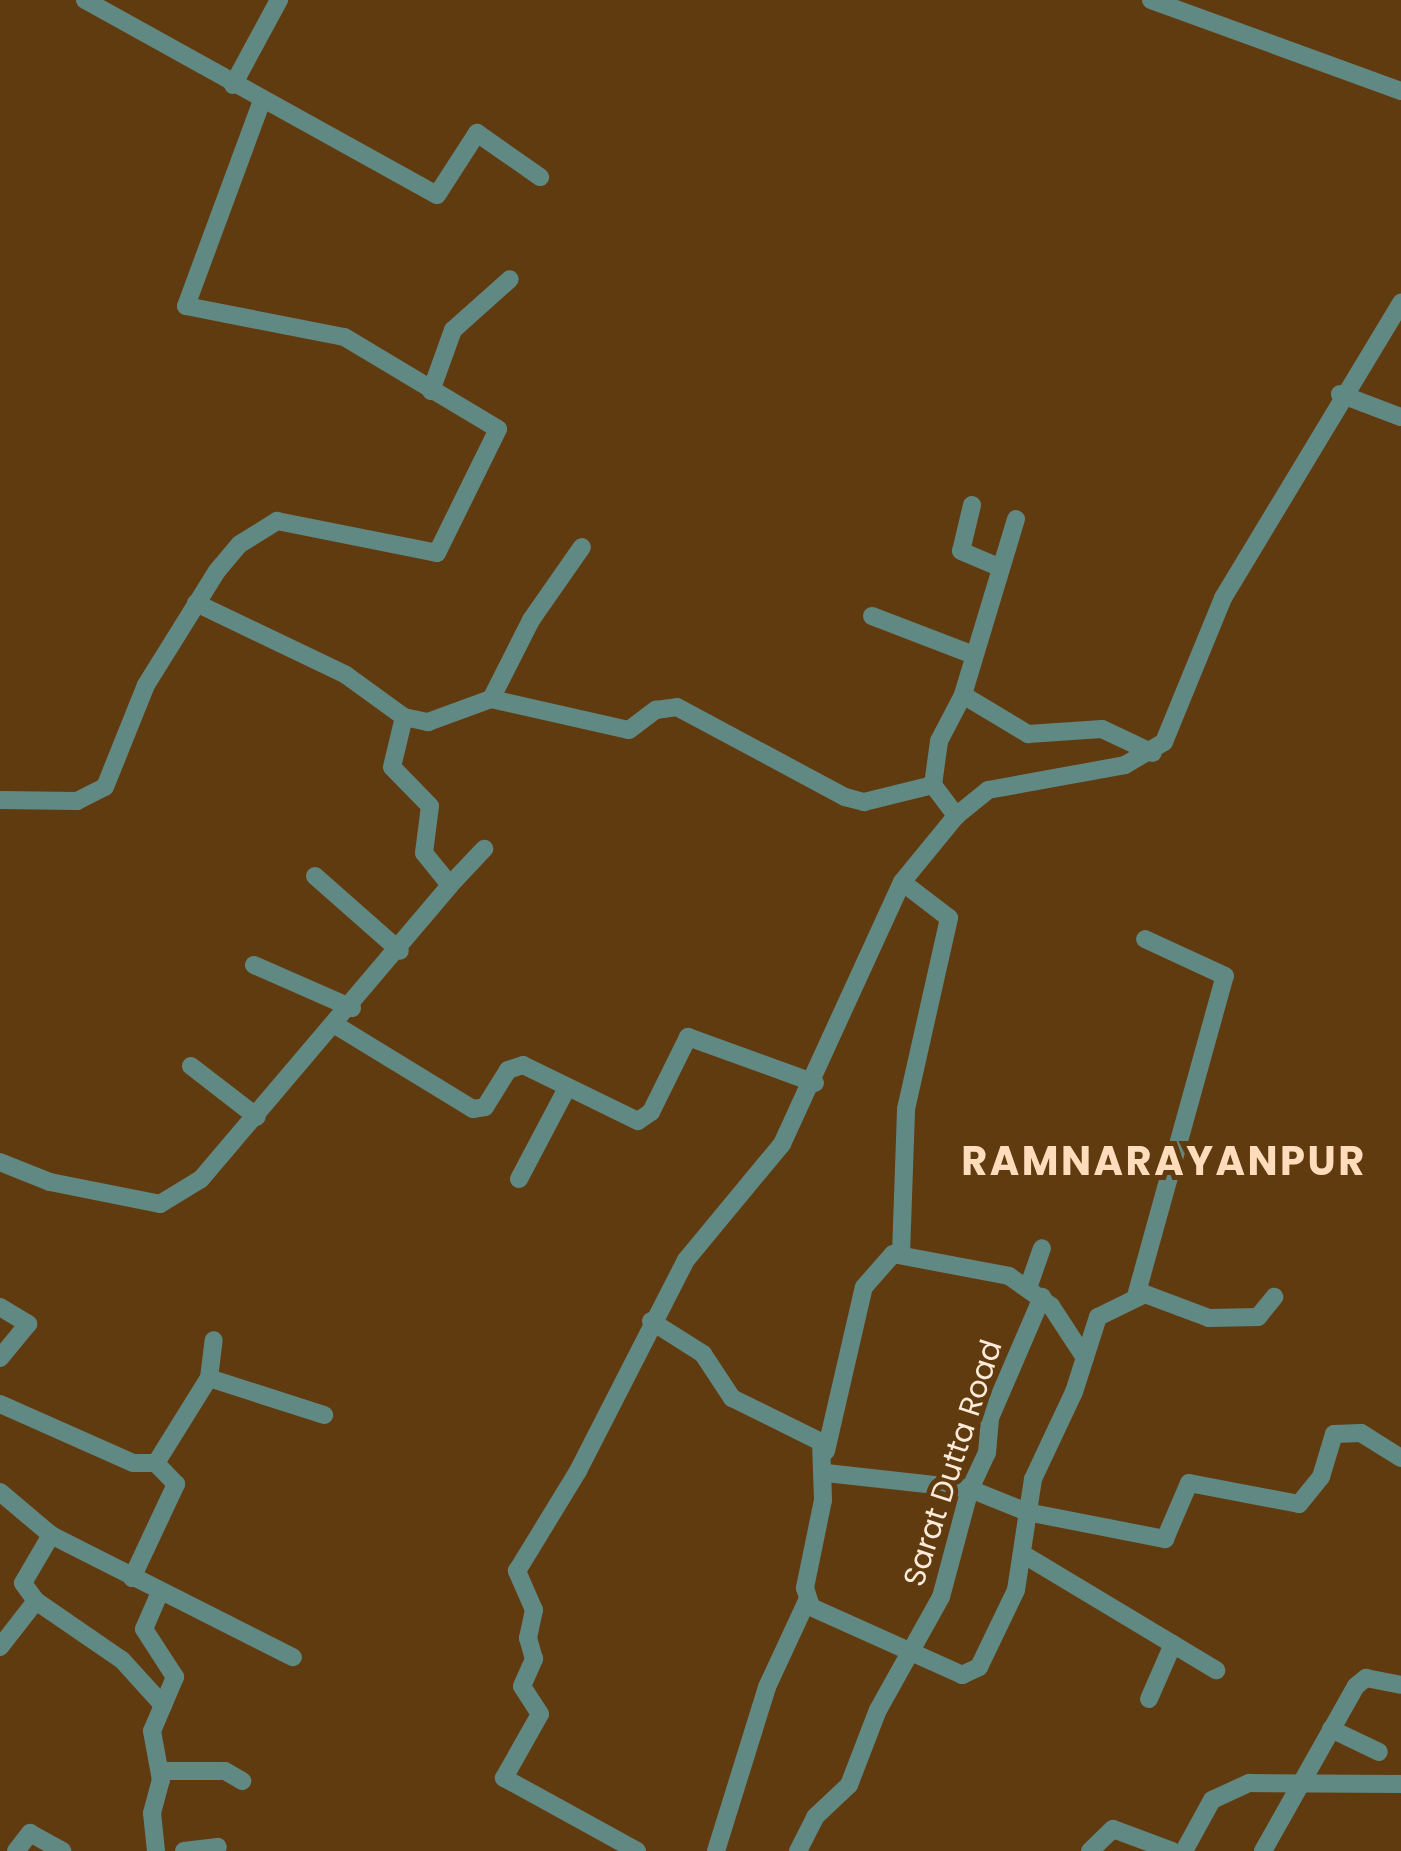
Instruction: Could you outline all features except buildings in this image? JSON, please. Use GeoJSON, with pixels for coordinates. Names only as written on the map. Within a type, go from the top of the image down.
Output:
{"type":"FeatureCollection","features":[{"type":"Feature","properties":{"kind":"street"},"geometry":{"type":"LineString","coordinates":[[85,0],[437,195],[477,133],[540,177]]}},
{"type":"Feature","properties":{"kind":"street"},"geometry":{"type":"LineString","coordinates":[[233,85],[280,0]]}},
{"type":"Feature","properties":{"kind":"street"},"geometry":{"type":"LineString","coordinates":[[1151,0],[1401,90]]}},
{"type":"Feature","properties":{"kind":"street"},"geometry":{"type":"LineString","coordinates":[[0,800],[77,801],[105,787],[146,684],[196,604],[228,556],[277,521],[437,553],[498,429],[344,337],[186,306],[262,100]]}},
{"type":"Feature","properties":{"kind":"street"},"geometry":{"type":"LineString","coordinates":[[431,391],[453,330],[510,278]]}},
{"type":"Feature","properties":{"kind":"street"},"geometry":{"type":"LineString","coordinates":[[637,1851],[608,1844],[504,1778],[540,1714],[522,1686],[534,1659],[528,1638],[534,1610],[517,1571],[578,1471],[650,1322],[700,1239],[769,1164],[815,1083],[902,882],[956,816],[988,790],[1103,770],[1153,753],[1175,728],[1222,598],[1340,394],[1401,302]]}},
{"type":"Feature","properties":{"kind":"street"},"geometry":{"type":"LineString","coordinates":[[1340,394],[1401,417]]}},
{"type":"Feature","properties":{"kind":"street"},"geometry":{"type":"LineString","coordinates":[[972,505],[961,550],[997,566]]}},
{"type":"Feature","properties":{"kind":"street"},"geometry":{"type":"LineString","coordinates":[[956,816],[933,784],[939,741],[964,695],[971,654],[997,566],[1016,519]]}},
{"type":"Feature","properties":{"kind":"street"},"geometry":{"type":"LineString","coordinates":[[492,699],[530,620],[582,548]]}},
{"type":"Feature","properties":{"kind":"street"},"geometry":{"type":"LineString","coordinates":[[196,604],[346,675],[404,717],[428,722],[492,699],[628,730],[656,710],[677,708],[864,802],[933,784]]}},
{"type":"Feature","properties":{"kind":"street"},"geometry":{"type":"LineString","coordinates":[[872,616],[971,654]]}},
{"type":"Feature","properties":{"kind":"street"},"geometry":{"type":"LineString","coordinates":[[964,695],[1028,734],[1102,729],[1153,753]]}},
{"type":"Feature","properties":{"kind":"street"},"geometry":{"type":"LineString","coordinates":[[404,717],[392,767],[430,806],[424,853],[450,885]]}},
{"type":"Feature","properties":{"kind":"street"},"geometry":{"type":"LineString","coordinates":[[0,1162],[50,1182],[160,1204],[188,1191],[337,1026],[450,885],[484,850]]}},
{"type":"Feature","properties":{"kind":"street"},"geometry":{"type":"LineString","coordinates":[[316,876],[400,950]]}},
{"type":"Feature","properties":{"kind":"street"},"geometry":{"type":"LineString","coordinates":[[901,1254],[906,1108],[949,918],[902,882]]}},
{"type":"Feature","properties":{"kind":"street"},"geometry":{"type":"LineString","coordinates":[[1136,1296],[1225,976],[1145,939]]}},
{"type":"Feature","properties":{"kind":"street"},"geometry":{"type":"LineString","coordinates":[[254,965],[352,1008]]}},
{"type":"Feature","properties":{"kind":"street"},"geometry":{"type":"LineString","coordinates":[[337,1026],[473,1109],[485,1107],[514,1065],[638,1121],[651,1112],[688,1037],[815,1083]]}},
{"type":"Feature","properties":{"kind":"street"},"geometry":{"type":"LineString","coordinates":[[191,1066],[257,1117]]}},
{"type":"Feature","properties":{"kind":"street"},"geometry":{"type":"LineString","coordinates":[[518,1178],[567,1088]]}},
{"type":"Feature","properties":{"kind":"street","name":"Sarat Dutta Road"},"geometry":{"type":"LineString","coordinates":[[798,1851],[815,1816],[850,1784],[878,1710],[941,1597],[970,1489],[987,1453],[990,1418],[1035,1293],[1042,1248]]}},
{"type":"Feature","properties":{"kind":"street"},"geometry":{"type":"LineString","coordinates":[[716,1851],[767,1687],[807,1601],[826,1451],[864,1288],[886,1258],[901,1254],[993,1270],[1035,1293],[1086,1358]]}},
{"type":"Feature","properties":{"kind":"street"},"geometry":{"type":"LineString","coordinates":[[807,1601],[910,1656],[962,1675],[979,1668],[1026,1556],[1027,1512],[1033,1480],[1086,1358],[1098,1318],[1136,1296],[1154,1296],[1209,1318],[1258,1317],[1274,1297]]}},
{"type":"Feature","properties":{"kind":"street"},"geometry":{"type":"LineString","coordinates":[[0,1307],[28,1324],[0,1358]]}},
{"type":"Feature","properties":{"kind":"street"},"geometry":{"type":"LineString","coordinates":[[650,1322],[703,1354],[732,1398],[812,1435],[826,1451]]}},
{"type":"Feature","properties":{"kind":"street"},"geometry":{"type":"LineString","coordinates":[[156,1463],[209,1378],[214,1340]]}},
{"type":"Feature","properties":{"kind":"street"},"geometry":{"type":"LineString","coordinates":[[209,1378],[324,1415]]}},
{"type":"Feature","properties":{"kind":"street"},"geometry":{"type":"LineString","coordinates":[[0,1404],[134,1463],[156,1463],[176,1484],[132,1578]]}},
{"type":"Feature","properties":{"kind":"street"},"geometry":{"type":"LineString","coordinates":[[826,1473],[970,1489],[1027,1512],[1165,1539],[1189,1483],[1300,1504],[1321,1478],[1334,1434],[1361,1433],[1401,1458]]}},
{"type":"Feature","properties":{"kind":"street"},"geometry":{"type":"LineString","coordinates":[[0,1492],[51,1535],[293,1656]]}},
{"type":"Feature","properties":{"kind":"street"},"geometry":{"type":"LineString","coordinates":[[51,1535],[23,1583],[36,1602],[122,1660],[164,1704]]}},
{"type":"Feature","properties":{"kind":"street"},"geometry":{"type":"LineString","coordinates":[[1026,1556],[1216,1670]]}},
{"type":"Feature","properties":{"kind":"street"},"geometry":{"type":"LineString","coordinates":[[156,1851],[152,1813],[160,1771],[152,1730],[175,1677],[144,1629],[160,1592]]}},
{"type":"Feature","properties":{"kind":"street"},"geometry":{"type":"LineString","coordinates":[[0,1647],[36,1602]]}},
{"type":"Feature","properties":{"kind":"street"},"geometry":{"type":"LineString","coordinates":[[1148,1699],[1173,1644]]}},
{"type":"Feature","properties":{"kind":"street"},"geometry":{"type":"LineString","coordinates":[[1263,1851],[1331,1729],[1366,1678],[1401,1685]]}},
{"type":"Feature","properties":{"kind":"street"},"geometry":{"type":"LineString","coordinates":[[1331,1729],[1379,1752]]}},
{"type":"Feature","properties":{"kind":"street"},"geometry":{"type":"LineString","coordinates":[[160,1771],[225,1770],[242,1781]]}},
{"type":"Feature","properties":{"kind":"street"},"geometry":{"type":"LineString","coordinates":[[1184,1851],[1212,1800],[1249,1784],[1401,1784]]}},
{"type":"Feature","properties":{"kind":"street"},"geometry":{"type":"LineString","coordinates":[[1090,1851],[1114,1829],[1172,1851]]}},
{"type":"Feature","properties":{"kind":"street"},"geometry":{"type":"LineString","coordinates":[[16,1851],[30,1833],[62,1851]]}},
{"type":"Feature","properties":{"kind":"street"},"geometry":{"type":"LineString","coordinates":[[184,1851],[218,1847]]}},
{"type":"Feature","properties":{"kind":"district","name":"RAMNARAYANPUR"},"geometry":{"type":"Point","coordinates":[1164,1161]}}]}
